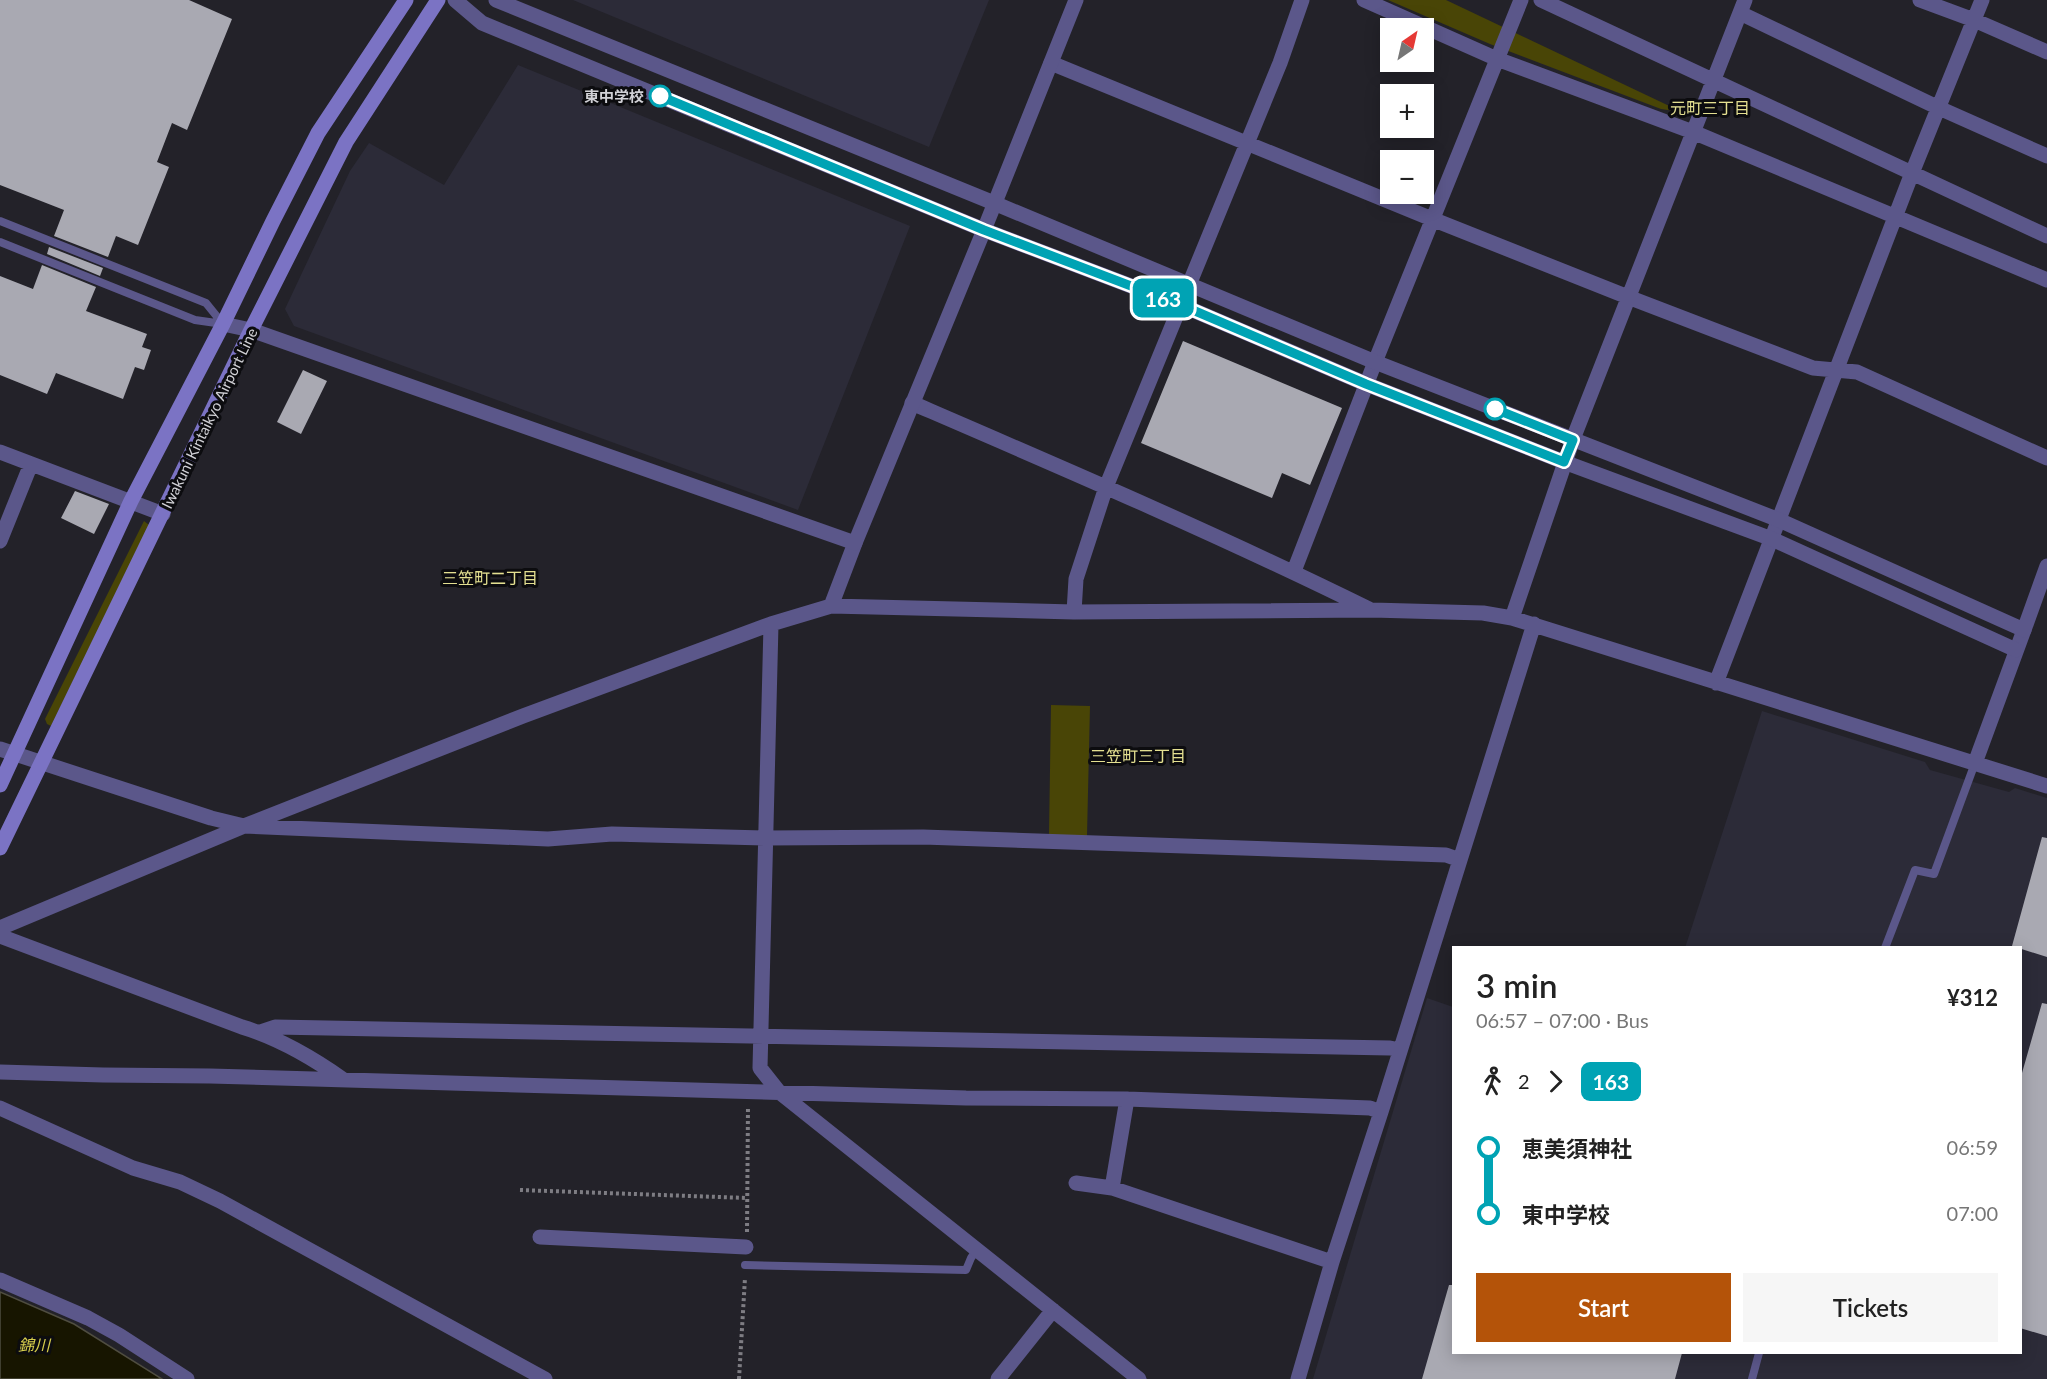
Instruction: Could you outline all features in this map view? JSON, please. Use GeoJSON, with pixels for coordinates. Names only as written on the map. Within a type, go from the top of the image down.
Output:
{"type":"FeatureCollection","features":[{"type":"Feature","properties":{"kind":"main road","name":"Iwakuni Kintaikyo Airport Line"},"geometry":{"type":"LineString","coordinates":[[0,784],[131,501],[224,324],[318,133],[406,0]]}},
{"type":"Feature","properties":{"kind":"main road","name":"Iwakuni Kintaikyo Airport Line"},"geometry":{"type":"LineString","coordinates":[[0,848],[251,330],[346,141],[438,0]]}},
{"type":"Feature","properties":{"kind":"street"},"geometry":{"type":"LineString","coordinates":[[455,0],[482,23],[984,230],[1181,305],[1366,384],[1564,462],[1772,539],[2016,650]]}},
{"type":"Feature","properties":{"kind":"street"},"geometry":{"type":"LineString","coordinates":[[496,0],[994,203],[1375,362],[1779,520],[2024,630]]}},
{"type":"Feature","properties":{"kind":"street"},"geometry":{"type":"LineString","coordinates":[[831,606],[1076,0]]}},
{"type":"Feature","properties":{"kind":"street"},"geometry":{"type":"LineString","coordinates":[[1074,612],[1076,579],[1106,487],[1280,63],[1302,0]]}},
{"type":"Feature","properties":{"kind":"street"},"geometry":{"type":"LineString","coordinates":[[1364,0],[1497,59],[1693,132],[2047,280]]}},
{"type":"Feature","properties":{"kind":"street"},"geometry":{"type":"LineString","coordinates":[[1294,571],[1366,384],[1521,0]]}},
{"type":"Feature","properties":{"kind":"street"},"geometry":{"type":"LineString","coordinates":[[1540,0],[2047,237]]}},
{"type":"Feature","properties":{"kind":"street"},"geometry":{"type":"LineString","coordinates":[[1920,0],[1974,20],[2047,52]]}},
{"type":"Feature","properties":{"kind":"street"},"geometry":{"type":"LineString","coordinates":[[1716,683],[1912,172],[1982,0]]}},
{"type":"Feature","properties":{"kind":"street"},"geometry":{"type":"LineString","coordinates":[[1512,618],[1564,462],[1742,7],[1939,108],[2047,156]]}},
{"type":"Feature","properties":{"kind":"street"},"geometry":{"type":"LineString","coordinates":[[1051,63],[1432,219],[1813,368],[1857,372],[2047,458]]}},
{"type":"Feature","properties":{"kind":"street"},"geometry":{"type":"LineString","coordinates":[[224,324],[251,330],[855,543]]}},
{"type":"Feature","properties":{"kind":"street"},"geometry":{"type":"LineString","coordinates":[[912,403],[1294,571],[1372,610]]}},
{"type":"Feature","properties":{"kind":"street"},"geometry":{"type":"LineString","coordinates":[[0,452],[163,514]]}},
{"type":"Feature","properties":{"kind":"street"},"geometry":{"type":"LineString","coordinates":[[0,540],[31,464]]}},
{"type":"Feature","properties":{"kind":"street"},"geometry":{"type":"LineString","coordinates":[[1975,764],[2047,566]]}},
{"type":"Feature","properties":{"kind":"street"},"geometry":{"type":"LineString","coordinates":[[0,928],[244,826],[523,716],[771,624],[831,606],[1074,612],[1372,610],[1484,614],[1512,618],[2047,786]]}},
{"type":"Feature","properties":{"kind":"street"},"geometry":{"type":"LineString","coordinates":[[771,624],[760,1068],[779,1092],[978,1249],[1134,1377]]}},
{"type":"Feature","properties":{"kind":"street"},"geometry":{"type":"LineString","coordinates":[[1298,1379],[1332,1262],[1534,624]]}},
{"type":"Feature","properties":{"kind":"street"},"geometry":{"type":"LineString","coordinates":[[0,749],[212,818],[244,826],[548,839],[612,834],[766,838],[935,837],[1446,855],[1460,860]]}},
{"type":"Feature","properties":{"kind":"street"},"geometry":{"type":"LineString","coordinates":[[0,936],[260,1032],[324,1066],[344,1080]]}},
{"type":"Feature","properties":{"kind":"street"},"geometry":{"type":"LineString","coordinates":[[260,1032],[275,1027],[1378,1047],[1400,1050]]}},
{"type":"Feature","properties":{"kind":"street"},"geometry":{"type":"LineString","coordinates":[[0,1072],[966,1098],[1127,1099],[1370,1108],[1381,1112]]}},
{"type":"Feature","properties":{"kind":"street"},"geometry":{"type":"LineString","coordinates":[[1112,1188],[1127,1099]]}},
{"type":"Feature","properties":{"kind":"street"},"geometry":{"type":"LineString","coordinates":[[0,1108],[133,1168],[180,1182],[220,1201],[545,1379]]}},
{"type":"Feature","properties":{"kind":"street"},"geometry":{"type":"LineString","coordinates":[[1076,1183],[1112,1188],[1332,1262]]}},
{"type":"Feature","properties":{"kind":"street"},"geometry":{"type":"LineString","coordinates":[[540,1237],[746,1247]]}},
{"type":"Feature","properties":{"kind":"street"},"geometry":{"type":"LineString","coordinates":[[0,1280],[88,1318],[187,1379]]}},
{"type":"Feature","properties":{"kind":"street"},"geometry":{"type":"LineString","coordinates":[[998,1379],[1053,1310]]}},
{"type":"Feature","properties":{"kind":"lane"},"geometry":{"type":"LineString","coordinates":[[0,221],[206,303],[224,324]]}},
{"type":"Feature","properties":{"kind":"lane"},"geometry":{"type":"LineString","coordinates":[[0,242],[195,320],[224,324]]}},
{"type":"Feature","properties":{"kind":"lane"},"geometry":{"type":"LineString","coordinates":[[1886,946],[1915,870],[1934,874],[1975,764]]}},
{"type":"Feature","properties":{"kind":"lane"},"geometry":{"type":"LineString","coordinates":[[746,1265],[966,1270],[978,1249]]}},
{"type":"Feature","properties":{"kind":"lane"},"geometry":{"type":"LineString","coordinates":[[1752,1379],[1759,1354]]}},
{"type":"Feature","properties":{"kind":"path"},"geometry":{"type":"LineString","coordinates":[[520,1190],[747,1198]]}},
{"type":"Feature","properties":{"kind":"shaded area"},"geometry":{"type":"Polygon","coordinates":[[[573,0],[989,0],[929,147],[573,0]]]}},
{"type":"Feature","properties":{"kind":"shaded area"},"geometry":{"type":"Polygon","coordinates":[[[1388,0],[1446,0],[1682,112],[1661,109],[1490,44],[1388,0]]]}},
{"type":"Feature","properties":{"kind":"shaded area"},"geometry":{"type":"Polygon","coordinates":[[[518,65],[910,226],[798,510],[294,326],[285,309],[350,171],[369,143],[444,185],[518,65]]]}},
{"type":"Feature","properties":{"kind":"shaded area"},"geometry":{"type":"Polygon","coordinates":[[[144,521],[149,525],[51,726],[45,719],[144,521]]]}},
{"type":"Feature","properties":{"kind":"shaded area"},"geometry":{"type":"Polygon","coordinates":[[[1051,705],[1090,706],[1087,836],[1049,835],[1051,705]]]}},
{"type":"Feature","properties":{"kind":"shaded area"},"geometry":{"type":"Polygon","coordinates":[[[1762,711],[1925,762],[1930,770],[2009,792],[2015,788],[2047,798],[2047,1379],[1313,1379],[1427,998],[1452,1007],[1452,1354],[2022,1354],[2022,946],[1686,946],[1762,711]]]}},
{"type":"Feature","properties":{"kind":"water","name":"錦川"},"geometry":{"type":"Polygon","coordinates":[[[0,1292],[74,1324],[162,1379],[0,1379],[0,1292]]]}},
{"type":"Feature","properties":{"kind":"building"},"geometry":{"type":"Polygon","coordinates":[[[0,0],[189,0],[232,19],[187,130],[172,123],[157,162],[169,167],[138,245],[116,236],[108,257],[54,236],[64,210],[0,185],[0,0]]]}},
{"type":"Feature","properties":{"kind":"building"},"geometry":{"type":"Polygon","coordinates":[[[49,247],[103,268],[100,276],[47,254],[49,247]]]}},
{"type":"Feature","properties":{"kind":"building"},"geometry":{"type":"Polygon","coordinates":[[[42,265],[96,287],[86,311],[147,334],[142,347],[151,350],[144,370],[135,367],[123,399],[56,373],[47,394],[0,375],[0,276],[33,289],[42,265]]]}},
{"type":"Feature","properties":{"kind":"building"},"geometry":{"type":"Polygon","coordinates":[[[1183,341],[1342,408],[1310,485],[1282,473],[1272,498],[1141,443],[1183,341]]]}},
{"type":"Feature","properties":{"kind":"building"},"geometry":{"type":"Polygon","coordinates":[[[303,370],[327,381],[301,434],[277,422],[303,370]]]}},
{"type":"Feature","properties":{"kind":"building"},"geometry":{"type":"Polygon","coordinates":[[[75,491],[109,504],[94,534],[61,518],[75,491]]]}},
{"type":"Feature","properties":{"kind":"building"},"geometry":{"type":"Polygon","coordinates":[[[2042,837],[2047,838],[2047,957],[2022,949],[2022,946],[2012,946],[2042,837]]]}},
{"type":"Feature","properties":{"kind":"building"},"geometry":{"type":"Polygon","coordinates":[[[2042,1003],[2047,1004],[2047,1336],[2022,1329],[2022,1073],[2042,1003]]]}},
{"type":"Feature","properties":{"kind":"building"},"geometry":{"type":"Polygon","coordinates":[[[1449,1285],[1452,1285],[1452,1354],[1682,1354],[1675,1379],[1422,1379],[1449,1285]]]}},
{"type":"Feature","properties":{"kind":"bus line","name":"163"},"geometry":{"type":"LineString","coordinates":[[660,96],[984,230],[1181,305],[1366,384],[1564,462],[1573,440],[1495,409]]}},
{"type":"Feature","properties":{"kind":"place","name":"東中学校"},"geometry":{"type":"Point","coordinates":[660,96]}},
{"type":"Feature","properties":{"kind":"district","name":"元町三丁目"},"geometry":{"type":"Point","coordinates":[1710,107]}},
{"type":"Feature","properties":{"kind":"district","name":"三笠町二丁目"},"geometry":{"type":"Point","coordinates":[490,577]}},
{"type":"Feature","properties":{"kind":"district","name":"三笠町三丁目"},"geometry":{"type":"Point","coordinates":[1138,755]}}]}
